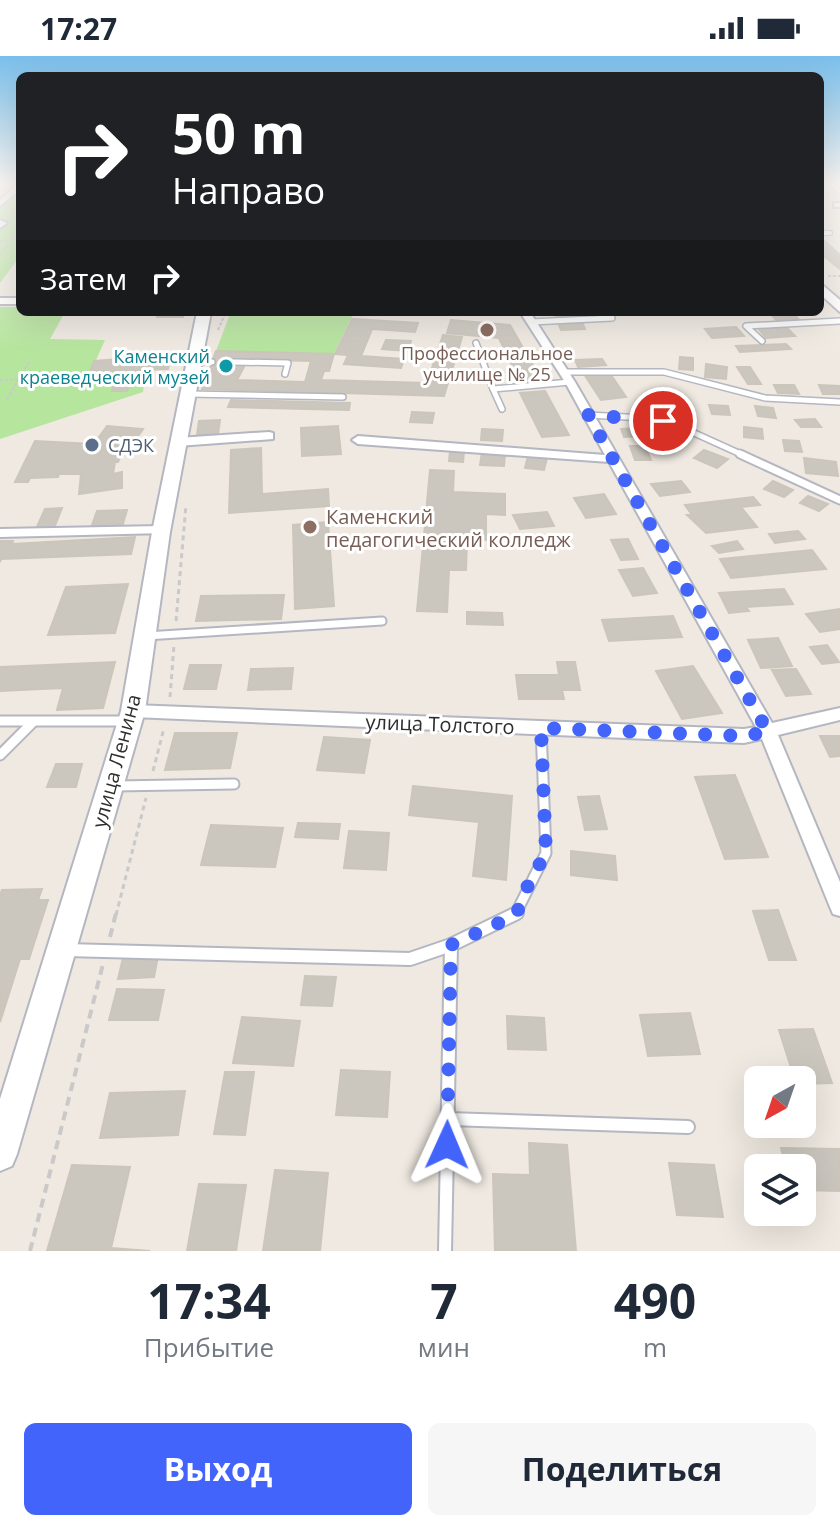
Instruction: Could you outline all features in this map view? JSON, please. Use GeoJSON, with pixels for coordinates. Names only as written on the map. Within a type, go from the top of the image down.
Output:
{"type":"FeatureCollection","features":[{"type":"Feature","properties":{"kind":"street"},"geometry":{"type":"LineString","coordinates":[[824,290],[840,308]]}},
{"type":"Feature","properties":{"kind":"street","name":"улица Ленина"},"geometry":{"type":"LineString","coordinates":[[0,1154],[18,1078],[61,950],[132,716],[161,530],[187,394],[203,361],[204,316]]}},
{"type":"Feature","properties":{"kind":"street"},"geometry":{"type":"LineString","coordinates":[[528,317],[567,377],[768,732],[840,907]]}},
{"type":"Feature","properties":{"kind":"street"},"geometry":{"type":"LineString","coordinates":[[178,442],[269,436]]}},
{"type":"Feature","properties":{"kind":"street"},"geometry":{"type":"LineString","coordinates":[[358,440],[613,459]]}},
{"type":"Feature","properties":{"kind":"street"},"geometry":{"type":"LineString","coordinates":[[0,533],[161,530]]}},
{"type":"Feature","properties":{"kind":"street","name":"улица Толстого"},"geometry":{"type":"LineString","coordinates":[[132,716],[744,736],[840,714]]}},
{"type":"Feature","properties":{"kind":"lane"},"geometry":{"type":"LineString","coordinates":[[528,317],[612,318]]}},
{"type":"Feature","properties":{"kind":"lane"},"geometry":{"type":"LineString","coordinates":[[762,341],[746,326],[840,321]]}},
{"type":"Feature","properties":{"kind":"lane"},"geometry":{"type":"LineString","coordinates":[[476,343],[502,409]]}},
{"type":"Feature","properties":{"kind":"lane"},"geometry":{"type":"LineString","coordinates":[[234,362],[288,363],[285,374]]}},
{"type":"Feature","properties":{"kind":"lane"},"geometry":{"type":"LineString","coordinates":[[493,389],[567,377],[664,372],[765,398],[840,402]]}},
{"type":"Feature","properties":{"kind":"lane"},"geometry":{"type":"LineString","coordinates":[[187,394],[343,397]]}},
{"type":"Feature","properties":{"kind":"lane"},"geometry":{"type":"LineString","coordinates":[[588,415],[645,418],[681,427],[840,500]]}},
{"type":"Feature","properties":{"kind":"lane"},"geometry":{"type":"LineString","coordinates":[[145,636],[382,621]]}},
{"type":"Feature","properties":{"kind":"lane"},"geometry":{"type":"LineString","coordinates":[[0,721],[132,716]]}},
{"type":"Feature","properties":{"kind":"lane"},"geometry":{"type":"LineString","coordinates":[[0,755],[33,721]]}},
{"type":"Feature","properties":{"kind":"lane"},"geometry":{"type":"LineString","coordinates":[[61,950],[410,959],[451,945],[516,915],[546,853],[541,728]]}},
{"type":"Feature","properties":{"kind":"lane"},"geometry":{"type":"LineString","coordinates":[[111,787],[234,784]]}},
{"type":"Feature","properties":{"kind":"lane"},"geometry":{"type":"LineString","coordinates":[[445,1251],[451,945]]}},
{"type":"Feature","properties":{"kind":"lane"},"geometry":{"type":"LineString","coordinates":[[448,1119],[688,1127]]}},
{"type":"Feature","properties":{"kind":"path"},"geometry":{"type":"LineString","coordinates":[[0,241],[12,241]]}},
{"type":"Feature","properties":{"kind":"path"},"geometry":{"type":"LineString","coordinates":[[0,255],[12,241]]}},
{"type":"Feature","properties":{"kind":"path"},"geometry":{"type":"LineString","coordinates":[[7,399],[29,362]]}},
{"type":"Feature","properties":{"kind":"path"},"geometry":{"type":"LineString","coordinates":[[0,380],[154,374]]}},
{"type":"Feature","properties":{"kind":"green space"},"geometry":{"type":"Polygon","coordinates":[[[0,239],[16,239],[16,261],[0,283],[0,239]]]}},
{"type":"Feature","properties":{"kind":"green space"},"geometry":{"type":"Polygon","coordinates":[[[0,307],[16,307],[16,316],[63,316],[50,339],[105,340],[91,371],[146,370],[143,392],[0,439],[0,307]]]}},
{"type":"Feature","properties":{"kind":"green space"},"geometry":{"type":"Polygon","coordinates":[[[229,316],[352,316],[334,354],[216,351],[229,316]]]}},
{"type":"Feature","properties":{"kind":"building"},"geometry":{"type":"Polygon","coordinates":[[[824,241],[840,255],[840,269],[824,256],[824,241]]]}},
{"type":"Feature","properties":{"kind":"building"},"geometry":{"type":"Polygon","coordinates":[[[773,316],[796,316],[799,320],[777,321],[773,316]]]}},
{"type":"Feature","properties":{"kind":"building"},"geometry":{"type":"Polygon","coordinates":[[[352,319],[418,323],[415,332],[372,329],[361,356],[404,359],[401,368],[344,364],[348,355],[335,354],[352,319]]]}},
{"type":"Feature","properties":{"kind":"building"},"geometry":{"type":"Polygon","coordinates":[[[451,320],[510,325],[541,379],[519,380],[499,338],[447,333],[451,320]]]}},
{"type":"Feature","properties":{"kind":"building"},"geometry":{"type":"Polygon","coordinates":[[[582,322],[585,329],[561,330],[558,323],[582,322]]]}},
{"type":"Feature","properties":{"kind":"building"},"geometry":{"type":"Polygon","coordinates":[[[785,326],[795,336],[766,338],[757,327],[785,326]]]}},
{"type":"Feature","properties":{"kind":"building"},"geometry":{"type":"Polygon","coordinates":[[[736,327],[744,336],[712,338],[705,329],[736,327]]]}},
{"type":"Feature","properties":{"kind":"building"},"geometry":{"type":"Polygon","coordinates":[[[443,335],[462,337],[444,396],[202,389],[216,351],[334,354],[329,371],[324,371],[321,380],[427,383],[443,335]],[[235,359],[234,363],[246,363],[237,380],[305,382],[311,361],[235,359]]]}},
{"type":"Feature","properties":{"kind":"building"},"geometry":{"type":"Polygon","coordinates":[[[386,340],[411,341],[408,351],[382,349],[386,340]]]}},
{"type":"Feature","properties":{"kind":"building"},"geometry":{"type":"Polygon","coordinates":[[[786,344],[791,349],[740,352],[736,346],[786,344]]]}},
{"type":"Feature","properties":{"kind":"building"},"geometry":{"type":"Polygon","coordinates":[[[171,355],[168,369],[90,372],[94,361],[171,355]]]}},
{"type":"Feature","properties":{"kind":"building"},"geometry":{"type":"Polygon","coordinates":[[[680,357],[693,358],[693,370],[679,369],[680,357]]]}},
{"type":"Feature","properties":{"kind":"building"},"geometry":{"type":"Polygon","coordinates":[[[602,359],[606,365],[578,367],[575,360],[602,359]]]}},
{"type":"Feature","properties":{"kind":"building"},"geometry":{"type":"Polygon","coordinates":[[[706,364],[727,367],[726,379],[705,377],[706,364]]]}},
{"type":"Feature","properties":{"kind":"building"},"geometry":{"type":"Polygon","coordinates":[[[737,367],[750,367],[761,384],[748,384],[737,367]]]}},
{"type":"Feature","properties":{"kind":"building"},"geometry":{"type":"Polygon","coordinates":[[[609,372],[626,397],[601,400],[584,374],[609,372]]]}},
{"type":"Feature","properties":{"kind":"building"},"geometry":{"type":"Polygon","coordinates":[[[117,378],[132,378],[137,380],[136,385],[129,385],[127,391],[112,391],[117,378]]]}},
{"type":"Feature","properties":{"kind":"building"},"geometry":{"type":"Polygon","coordinates":[[[774,385],[794,385],[799,394],[778,393],[774,385]]]}},
{"type":"Feature","properties":{"kind":"building"},"geometry":{"type":"Polygon","coordinates":[[[819,385],[839,386],[840,394],[823,394],[819,385]]]}},
{"type":"Feature","properties":{"kind":"building"},"geometry":{"type":"Polygon","coordinates":[[[545,391],[569,435],[542,437],[520,393],[545,391]]]}},
{"type":"Feature","properties":{"kind":"building"},"geometry":{"type":"Polygon","coordinates":[[[231,400],[350,403],[349,410],[228,407],[231,400]]]}},
{"type":"Feature","properties":{"kind":"building"},"geometry":{"type":"Polygon","coordinates":[[[709,405],[728,406],[730,415],[712,414],[709,405]]]}},
{"type":"Feature","properties":{"kind":"building"},"geometry":{"type":"Polygon","coordinates":[[[755,406],[773,408],[776,418],[758,416],[755,406]]]}},
{"type":"Feature","properties":{"kind":"building"},"geometry":{"type":"Polygon","coordinates":[[[412,412],[434,413],[432,423],[410,422],[412,412]]]}},
{"type":"Feature","properties":{"kind":"building"},"geometry":{"type":"Polygon","coordinates":[[[815,419],[821,427],[801,427],[795,420],[815,419]]]}},
{"type":"Feature","properties":{"kind":"building"},"geometry":{"type":"Polygon","coordinates":[[[220,420],[218,434],[197,435],[199,421],[220,420]]]}},
{"type":"Feature","properties":{"kind":"building"},"geometry":{"type":"Polygon","coordinates":[[[107,426],[143,429],[132,444],[125,442],[118,462],[115,462],[113,474],[122,472],[122,488],[79,494],[81,474],[59,474],[58,477],[15,482],[35,441],[94,444],[107,426]]]}},
{"type":"Feature","properties":{"kind":"building"},"geometry":{"type":"Polygon","coordinates":[[[338,426],[341,454],[302,456],[301,428],[338,426]]]}},
{"type":"Feature","properties":{"kind":"building"},"geometry":{"type":"Polygon","coordinates":[[[744,427],[762,429],[763,439],[744,437],[744,427]]]}},
{"type":"Feature","properties":{"kind":"building"},"geometry":{"type":"Polygon","coordinates":[[[639,428],[643,436],[624,437],[621,429],[639,428]]]}},
{"type":"Feature","properties":{"kind":"building"},"geometry":{"type":"Polygon","coordinates":[[[482,429],[503,430],[502,441],[481,440],[482,429]]]}},
{"type":"Feature","properties":{"kind":"building"},"geometry":{"type":"Polygon","coordinates":[[[783,440],[799,441],[802,452],[785,451],[783,440]]]}},
{"type":"Feature","properties":{"kind":"building"},"geometry":{"type":"Polygon","coordinates":[[[630,446],[645,446],[651,460],[635,460],[630,446]]]}},
{"type":"Feature","properties":{"kind":"building"},"geometry":{"type":"Polygon","coordinates":[[[261,448],[262,494],[328,489],[329,506],[229,513],[231,450],[261,448]]]}},
{"type":"Feature","properties":{"kind":"building"},"geometry":{"type":"Polygon","coordinates":[[[704,450],[728,459],[717,468],[694,458],[704,450]]]}},
{"type":"Feature","properties":{"kind":"building"},"geometry":{"type":"Polygon","coordinates":[[[450,451],[464,452],[463,462],[449,461],[450,451]]]}},
{"type":"Feature","properties":{"kind":"building"},"geometry":{"type":"Polygon","coordinates":[[[482,452],[505,454],[504,466],[480,465],[482,452]]]}},
{"type":"Feature","properties":{"kind":"building"},"geometry":{"type":"Polygon","coordinates":[[[528,456],[547,458],[544,470],[525,468],[528,456]]]}},
{"type":"Feature","properties":{"kind":"building"},"geometry":{"type":"Polygon","coordinates":[[[804,458],[836,462],[838,476],[806,473],[804,458]]]}},
{"type":"Feature","properties":{"kind":"building"},"geometry":{"type":"Polygon","coordinates":[[[430,470],[454,471],[453,492],[505,494],[505,515],[486,514],[486,540],[467,539],[466,570],[449,570],[447,612],[417,611],[430,470]]]}},
{"type":"Feature","properties":{"kind":"building"},"geometry":{"type":"Polygon","coordinates":[[[681,481],[690,492],[660,496],[651,484],[681,481]]]}},
{"type":"Feature","properties":{"kind":"building"},"geometry":{"type":"Polygon","coordinates":[[[773,481],[793,490],[784,497],[764,489],[773,481]]]}},
{"type":"Feature","properties":{"kind":"building"},"geometry":{"type":"Polygon","coordinates":[[[604,494],[616,514],[586,518],[574,498],[604,494]]]}},
{"type":"Feature","properties":{"kind":"building"},"geometry":{"type":"Polygon","coordinates":[[[808,496],[828,504],[819,511],[800,503],[808,496]]]}},
{"type":"Feature","properties":{"kind":"building"},"geometry":{"type":"Polygon","coordinates":[[[753,497],[760,505],[741,507],[757,527],[706,533],[687,515],[692,515],[685,505],[753,497]]]}},
{"type":"Feature","properties":{"kind":"building"},"geometry":{"type":"Polygon","coordinates":[[[62,508],[54,528],[36,529],[45,509],[62,508]]]}},
{"type":"Feature","properties":{"kind":"building"},"geometry":{"type":"Polygon","coordinates":[[[127,510],[122,527],[91,528],[97,511],[127,510]]]}},
{"type":"Feature","properties":{"kind":"building"},"geometry":{"type":"Polygon","coordinates":[[[547,512],[554,526],[520,529],[513,515],[547,512]]]}},
{"type":"Feature","properties":{"kind":"building"},"geometry":{"type":"Polygon","coordinates":[[[328,522],[334,606],[295,609],[293,525],[328,522]]]}},
{"type":"Feature","properties":{"kind":"building"},"geometry":{"type":"Polygon","coordinates":[[[798,531],[805,539],[775,543],[769,534],[798,531]]]}},
{"type":"Feature","properties":{"kind":"building"},"geometry":{"type":"Polygon","coordinates":[[[135,537],[131,554],[1,559],[0,562],[0,541],[13,541],[12,544],[135,537]]]}},
{"type":"Feature","properties":{"kind":"building"},"geometry":{"type":"Polygon","coordinates":[[[628,539],[638,559],[621,560],[611,540],[628,539]]]}},
{"type":"Feature","properties":{"kind":"building"},"geometry":{"type":"Polygon","coordinates":[[[737,541],[743,549],[719,553],[712,546],[737,541]]]}},
{"type":"Feature","properties":{"kind":"building"},"geometry":{"type":"Polygon","coordinates":[[[812,550],[826,569],[731,578],[720,559],[812,550]]]}},
{"type":"Feature","properties":{"kind":"building"},"geometry":{"type":"Polygon","coordinates":[[[643,568],[657,593],[633,596],[619,570],[643,568]]]}},
{"type":"Feature","properties":{"kind":"building"},"geometry":{"type":"Polygon","coordinates":[[[128,584],[115,633],[48,635],[66,587],[128,584]]]}},
{"type":"Feature","properties":{"kind":"building"},"geometry":{"type":"Polygon","coordinates":[[[784,589],[793,604],[746,607],[749,611],[729,613],[719,593],[784,589]]]}},
{"type":"Feature","properties":{"kind":"building"},"geometry":{"type":"Polygon","coordinates":[[[284,595],[281,619],[196,621],[201,596],[284,595]]]}},
{"type":"Feature","properties":{"kind":"building"},"geometry":{"type":"Polygon","coordinates":[[[840,609],[840,629],[820,632],[806,614],[840,609]]]}},
{"type":"Feature","properties":{"kind":"building"},"geometry":{"type":"Polygon","coordinates":[[[467,612],[502,613],[503,625],[467,624],[467,612]]]}},
{"type":"Feature","properties":{"kind":"building"},"geometry":{"type":"Polygon","coordinates":[[[673,616],[682,637],[609,641],[602,620],[673,616]]]}},
{"type":"Feature","properties":{"kind":"building"},"geometry":{"type":"Polygon","coordinates":[[[778,638],[792,666],[761,668],[748,640],[778,638]]]}},
{"type":"Feature","properties":{"kind":"building"},"geometry":{"type":"Polygon","coordinates":[[[827,645],[839,662],[822,664],[810,647],[827,645]]]}},
{"type":"Feature","properties":{"kind":"building"},"geometry":{"type":"Polygon","coordinates":[[[115,662],[103,708],[57,710],[63,688],[0,691],[0,667],[115,662]]]}},
{"type":"Feature","properties":{"kind":"building"},"geometry":{"type":"Polygon","coordinates":[[[557,662],[575,662],[580,690],[562,690],[564,699],[519,699],[516,675],[559,675],[557,662]]]}},
{"type":"Feature","properties":{"kind":"building"},"geometry":{"type":"Polygon","coordinates":[[[190,665],[221,665],[216,689],[184,689],[190,665]]]}},
{"type":"Feature","properties":{"kind":"building"},"geometry":{"type":"Polygon","coordinates":[[[693,666],[722,713],[682,719],[656,671],[693,666]]]}},
{"type":"Feature","properties":{"kind":"building"},"geometry":{"type":"Polygon","coordinates":[[[293,668],[291,689],[248,690],[251,669],[293,668]]]}},
{"type":"Feature","properties":{"kind":"building"},"geometry":{"type":"Polygon","coordinates":[[[796,669],[811,694],[786,696],[772,670],[796,669]]]}},
{"type":"Feature","properties":{"kind":"building"},"geometry":{"type":"Polygon","coordinates":[[[175,733],[237,733],[230,768],[165,770],[175,733]]]}},
{"type":"Feature","properties":{"kind":"building"},"geometry":{"type":"Polygon","coordinates":[[[820,736],[840,736],[840,756],[830,757],[820,736]]]}},
{"type":"Feature","properties":{"kind":"building"},"geometry":{"type":"Polygon","coordinates":[[[324,737],[370,740],[364,773],[317,770],[324,737]]]}},
{"type":"Feature","properties":{"kind":"building"},"geometry":{"type":"Polygon","coordinates":[[[56,764],[82,764],[76,787],[47,787],[56,764]]]}},
{"type":"Feature","properties":{"kind":"building"},"geometry":{"type":"Polygon","coordinates":[[[735,775],[768,857],[725,859],[695,777],[735,775]]]}},
{"type":"Feature","properties":{"kind":"building"},"geometry":{"type":"Polygon","coordinates":[[[413,786],[512,796],[506,880],[473,876],[479,822],[409,815],[413,786]]]}},
{"type":"Feature","properties":{"kind":"building"},"geometry":{"type":"Polygon","coordinates":[[[599,796],[607,829],[585,830],[578,797],[599,796]]]}},
{"type":"Feature","properties":{"kind":"building"},"geometry":{"type":"Polygon","coordinates":[[[298,823],[340,824],[338,839],[295,837],[298,823]]]}},
{"type":"Feature","properties":{"kind":"building"},"geometry":{"type":"Polygon","coordinates":[[[211,825],[283,828],[275,867],[201,865],[211,825]]]}},
{"type":"Feature","properties":{"kind":"building"},"geometry":{"type":"Polygon","coordinates":[[[349,831],[389,833],[386,870],[344,868],[349,831]]]}},
{"type":"Feature","properties":{"kind":"building"},"geometry":{"type":"Polygon","coordinates":[[[571,851],[615,856],[617,880],[571,875],[571,851]]]}},
{"type":"Feature","properties":{"kind":"building"},"geometry":{"type":"Polygon","coordinates":[[[42,889],[38,900],[48,900],[29,959],[20,959],[0,1022],[0,895],[2,890],[42,889]]]}},
{"type":"Feature","properties":{"kind":"building"},"geometry":{"type":"Polygon","coordinates":[[[778,910],[796,960],[769,960],[753,911],[778,910]]]}},
{"type":"Feature","properties":{"kind":"building"},"geometry":{"type":"Polygon","coordinates":[[[158,956],[154,977],[118,979],[123,958],[158,956]]]}},
{"type":"Feature","properties":{"kind":"building"},"geometry":{"type":"Polygon","coordinates":[[[305,976],[336,977],[332,1006],[301,1005],[305,976]]]}},
{"type":"Feature","properties":{"kind":"building"},"geometry":{"type":"Polygon","coordinates":[[[117,989],[164,990],[158,1020],[109,1020],[117,989]]]}},
{"type":"Feature","properties":{"kind":"building"},"geometry":{"type":"Polygon","coordinates":[[[690,1013],[700,1054],[648,1056],[640,1015],[690,1013]]]}},
{"type":"Feature","properties":{"kind":"building"},"geometry":{"type":"Polygon","coordinates":[[[507,1016],[544,1018],[546,1050],[508,1049],[507,1016]]]}},
{"type":"Feature","properties":{"kind":"building"},"geometry":{"type":"Polygon","coordinates":[[[242,1017],[300,1021],[293,1066],[233,1063],[242,1017]]]}},
{"type":"Feature","properties":{"kind":"building"},"geometry":{"type":"Polygon","coordinates":[[[813,1029],[832,1083],[816,1084],[816,1066],[791,1066],[779,1030],[813,1029]]]}},
{"type":"Feature","properties":{"kind":"building"},"geometry":{"type":"Polygon","coordinates":[[[341,1070],[390,1072],[387,1117],[336,1115],[341,1070]]]}},
{"type":"Feature","properties":{"kind":"building"},"geometry":{"type":"Polygon","coordinates":[[[225,1072],[254,1072],[245,1135],[214,1134],[225,1072]]]}},
{"type":"Feature","properties":{"kind":"building"},"geometry":{"type":"Polygon","coordinates":[[[185,1091],[178,1135],[100,1138],[110,1093],[185,1091]]]}},
{"type":"Feature","properties":{"kind":"building"},"geometry":{"type":"Polygon","coordinates":[[[529,1143],[567,1145],[576,1251],[495,1251],[493,1174],[530,1175],[529,1143]]]}},
{"type":"Feature","properties":{"kind":"building"},"geometry":{"type":"Polygon","coordinates":[[[781,1148],[840,1149],[840,1191],[816,1190],[816,1154],[782,1154],[781,1148]]]}},
{"type":"Feature","properties":{"kind":"building"},"geometry":{"type":"Polygon","coordinates":[[[669,1163],[714,1165],[723,1217],[677,1215],[669,1163]]]}},
{"type":"Feature","properties":{"kind":"building"},"geometry":{"type":"Polygon","coordinates":[[[72,1165],[130,1167],[111,1248],[150,1251],[47,1251],[72,1165]]]}},
{"type":"Feature","properties":{"kind":"building"},"geometry":{"type":"Polygon","coordinates":[[[275,1170],[328,1173],[320,1251],[263,1251],[275,1170]]]}},
{"type":"Feature","properties":{"kind":"building"},"geometry":{"type":"Polygon","coordinates":[[[199,1184],[246,1185],[236,1251],[187,1251],[199,1184]]]}},
{"type":"Feature","properties":{"kind":"place","name":"Профессиональное училище № 25"},"geometry":{"type":"Point","coordinates":[487,330]}},
{"type":"Feature","properties":{"kind":"place","name":"Каменский краеведческий музей"},"geometry":{"type":"Point","coordinates":[226,366]}},
{"type":"Feature","properties":{"kind":"place","name":"СДЭК"},"geometry":{"type":"Point","coordinates":[92,445]}},
{"type":"Feature","properties":{"kind":"place","name":"Каменский педагогический колледж"},"geometry":{"type":"Point","coordinates":[310,527]}},
{"type":"Feature","properties":{"kind":"route"},"geometry":{"type":"LineString","coordinates":[[447,1145],[451,945],[516,915],[546,853],[541,728],[744,736],[768,732],[588,415],[663,421]]}}]}
